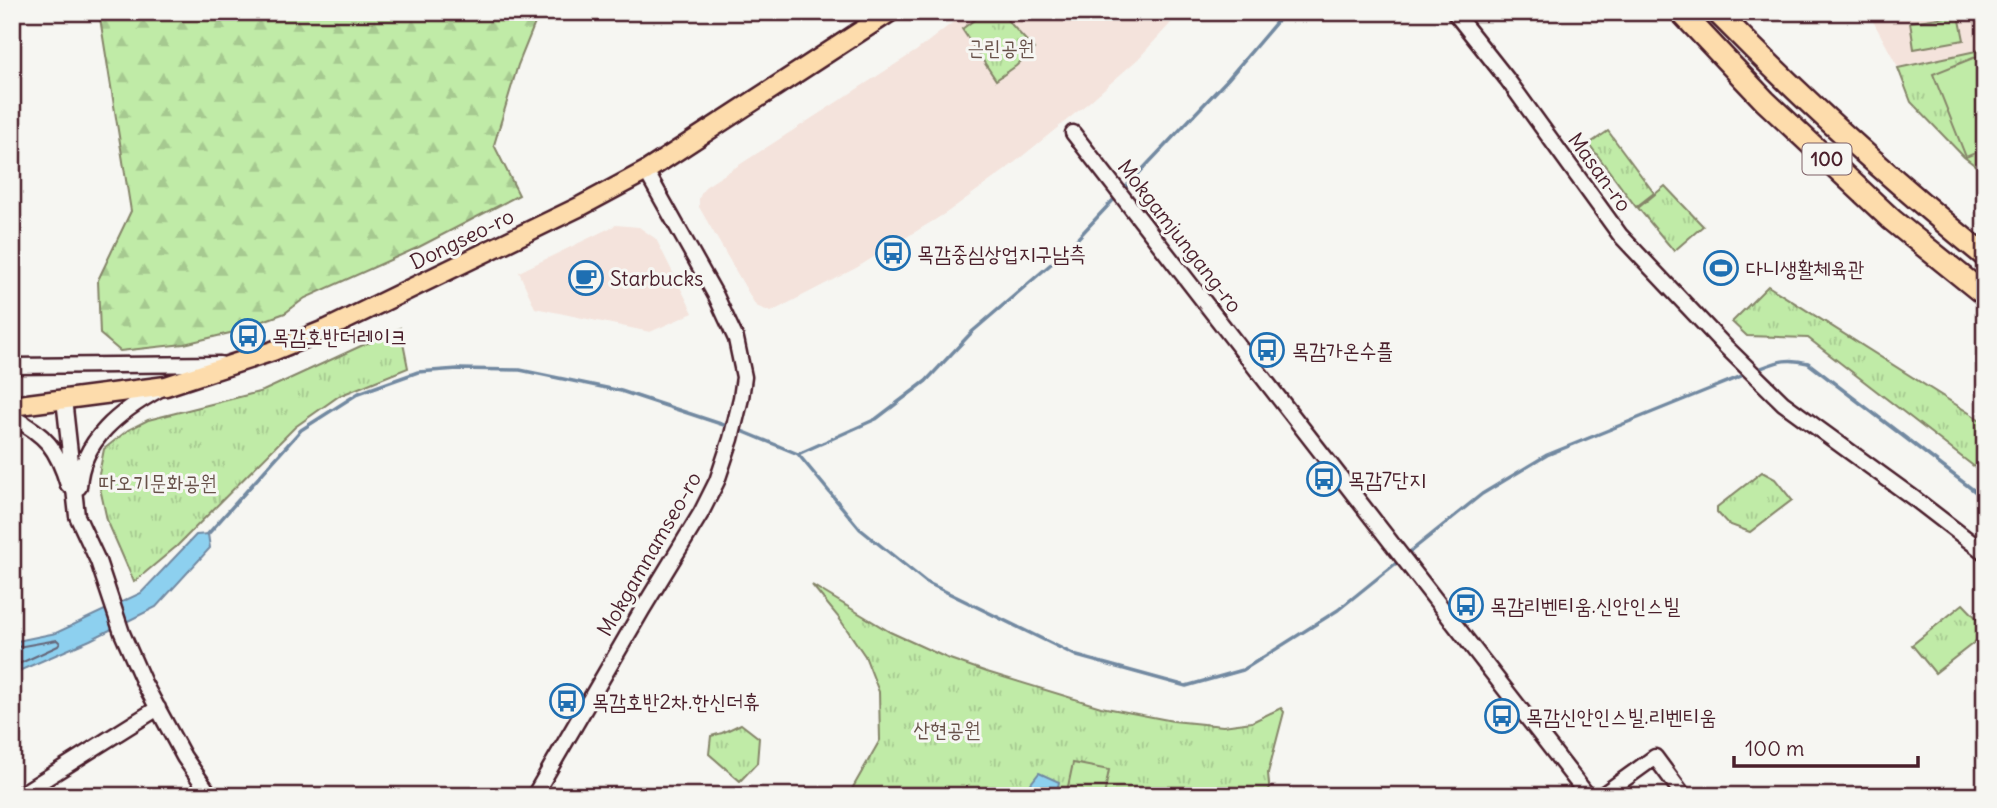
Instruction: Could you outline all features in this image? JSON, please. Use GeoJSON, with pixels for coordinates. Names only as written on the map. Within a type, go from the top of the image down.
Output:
{"type":"FeatureCollection","features":[{"type":"Feature","properties":{"kind":"highway","name":"100"},"geometry":{"type":"LineString","coordinates":[[1681,12],[1765,101],[1882,211],[1985,295]]}},
{"type":"Feature","properties":{"kind":"highway","name":"100"},"geometry":{"type":"LineString","coordinates":[[1717,12],[1776,73],[1884,172],[1985,256]]}},
{"type":"Feature","properties":{"kind":"main road","name":"Dongseo-ro"},"geometry":{"type":"LineString","coordinates":[[12,406],[166,386],[273,351],[339,324],[581,206],[646,171],[891,12]]}},
{"type":"Feature","properties":{"kind":"street","name":"Masan-ro"},"geometry":{"type":"LineString","coordinates":[[1454,12],[1507,79],[1620,235],[1726,347],[1783,403],[1985,553]]}},
{"type":"Feature","properties":{"kind":"street","name":"Mokgamjungang-ro"},"geometry":{"type":"LineString","coordinates":[[1073,133],[1588,796]]}},
{"type":"Feature","properties":{"kind":"street","name":"Mokgamnamseo-ro"},"geometry":{"type":"LineString","coordinates":[[534,796],[701,513],[717,481],[732,439],[744,377],[736,339],[710,284],[646,171]]}},
{"type":"Feature","properties":{"kind":"street"},"geometry":{"type":"LineString","coordinates":[[12,366],[232,364]]}},
{"type":"Feature","properties":{"kind":"street"},"geometry":{"type":"LineString","coordinates":[[77,516],[79,478],[86,456],[97,438],[112,420],[135,403],[166,386]]}},
{"type":"Feature","properties":{"kind":"street"},"geometry":{"type":"LineString","coordinates":[[64,399],[77,516]]}},
{"type":"Feature","properties":{"kind":"street"},"geometry":{"type":"LineString","coordinates":[[12,417],[41,434],[52,447],[66,478],[77,516],[98,561],[122,633],[144,683],[184,757],[211,796]]}},
{"type":"Feature","properties":{"kind":"street"},"geometry":{"type":"LineString","coordinates":[[18,796],[158,708]]}},
{"type":"Feature","properties":{"kind":"street"},"geometry":{"type":"LineString","coordinates":[[1601,796],[1654,757],[1684,796]]}},
{"type":"Feature","properties":{"kind":"shaded area"},"geometry":{"type":"Polygon","coordinates":[[[966,12],[1181,12],[1138,59],[1088,103],[1004,171],[946,213],[856,268],[771,312],[756,306],[699,207],[699,198],[705,187],[916,51],[966,12]]]}},
{"type":"Feature","properties":{"kind":"shaded area"},"geometry":{"type":"Polygon","coordinates":[[[1868,12],[1985,12],[1985,49],[1898,67],[1868,12]]]}},
{"type":"Feature","properties":{"kind":"shaded area"},"geometry":{"type":"Polygon","coordinates":[[[616,225],[639,227],[656,239],[693,313],[650,332],[535,308],[519,272],[616,225]]]}},
{"type":"Feature","properties":{"kind":"green space"},"geometry":{"type":"Polygon","coordinates":[[[99,12],[531,12],[535,23],[518,65],[494,145],[519,195],[419,247],[305,298],[285,313],[230,333],[184,344],[120,351],[100,334],[98,280],[131,211],[99,12]]]}},
{"type":"Feature","properties":{"kind":"green space","name":"근린공원"},"geometry":{"type":"Polygon","coordinates":[[[985,12],[1000,12],[1034,49],[996,80],[962,29],[985,12]]]}},
{"type":"Feature","properties":{"kind":"green space"},"geometry":{"type":"Polygon","coordinates":[[[1959,15],[1964,40],[1914,49],[1910,22],[1959,15]]]}},
{"type":"Feature","properties":{"kind":"green space"},"geometry":{"type":"Polygon","coordinates":[[[1985,49],[1985,173],[1964,157],[1911,102],[1898,68],[1985,49]]]}},
{"type":"Feature","properties":{"kind":"green space"},"geometry":{"type":"Polygon","coordinates":[[[1978,56],[1985,73],[1985,149],[1966,157],[1933,74],[1978,56]]]}},
{"type":"Feature","properties":{"kind":"green space"},"geometry":{"type":"Polygon","coordinates":[[[1608,131],[1654,193],[1636,207],[1589,144],[1608,131]]]}},
{"type":"Feature","properties":{"kind":"green space"},"geometry":{"type":"Polygon","coordinates":[[[1665,186],[1703,226],[1674,251],[1638,208],[1665,186]]]}},
{"type":"Feature","properties":{"kind":"green space"},"geometry":{"type":"Polygon","coordinates":[[[1768,286],[1985,423],[1985,475],[1808,338],[1747,336],[1732,322],[1768,286]]]}},
{"type":"Feature","properties":{"kind":"green space","name":"따오기문화공원"},"geometry":{"type":"Polygon","coordinates":[[[400,328],[408,368],[339,396],[295,427],[177,546],[134,582],[107,520],[98,479],[104,449],[128,430],[148,420],[263,391],[400,328]]]}},
{"type":"Feature","properties":{"kind":"green space"},"geometry":{"type":"Polygon","coordinates":[[[1762,472],[1775,479],[1792,500],[1750,532],[1728,524],[1717,512],[1717,507],[1762,472]]]}},
{"type":"Feature","properties":{"kind":"green space","name":"산현공원"},"geometry":{"type":"Polygon","coordinates":[[[812,585],[890,632],[947,658],[1101,707],[1173,721],[1223,726],[1252,722],[1281,708],[1284,712],[1268,773],[1270,796],[848,796],[880,740],[879,692],[865,656],[812,585]]]}},
{"type":"Feature","properties":{"kind":"green space"},"geometry":{"type":"Polygon","coordinates":[[[1963,604],[1985,627],[1985,634],[1935,673],[1912,645],[1963,604]]]}},
{"type":"Feature","properties":{"kind":"green space"},"geometry":{"type":"Polygon","coordinates":[[[741,724],[759,738],[757,763],[740,781],[709,754],[711,736],[741,724]]]}},
{"type":"Feature","properties":{"kind":"green space"},"geometry":{"type":"Polygon","coordinates":[[[1073,763],[1109,770],[1104,796],[1066,796],[1073,763]]]}},
{"type":"Feature","properties":{"kind":"water"},"geometry":{"type":"Polygon","coordinates":[[[208,534],[210,548],[156,607],[12,674],[12,642],[56,633],[141,593],[196,535],[208,534]]]}},
{"type":"Feature","properties":{"kind":"water"},"geometry":{"type":"Polygon","coordinates":[[[1039,773],[1059,782],[1056,796],[1021,796],[1039,773]]]}},
{"type":"Feature","properties":{"kind":"waterway"},"geometry":{"type":"LineString","coordinates":[[1121,192],[1228,79],[1285,12]]}},
{"type":"Feature","properties":{"kind":"waterway"},"geometry":{"type":"LineString","coordinates":[[737,429],[798,454],[876,419],[926,381],[973,331],[1065,252],[1116,197]]}},
{"type":"Feature","properties":{"kind":"waterway"},"geometry":{"type":"LineString","coordinates":[[1756,370],[1787,360],[1808,363],[1985,499]]}},
{"type":"Feature","properties":{"kind":"waterway"},"geometry":{"type":"LineString","coordinates":[[208,534],[301,430],[359,393],[418,372],[458,369],[520,370],[621,391],[730,427]]}},
{"type":"Feature","properties":{"kind":"waterway"},"geometry":{"type":"LineString","coordinates":[[1406,555],[1482,494],[1547,455],[1749,373]]}},
{"type":"Feature","properties":{"kind":"waterway"},"geometry":{"type":"LineString","coordinates":[[798,454],[860,529],[926,582],[1077,656],[1186,686],[1243,670],[1338,610],[1400,560]]}},
{"type":"Feature","properties":{"kind":"place","name":"목감중심상업지구남측"},"geometry":{"type":"Point","coordinates":[893,253]}},
{"type":"Feature","properties":{"kind":"place","name":"다니생활체육관"},"geometry":{"type":"Point","coordinates":[1721,268]}},
{"type":"Feature","properties":{"kind":"place","name":"Starbucks"},"geometry":{"type":"Point","coordinates":[586,278]}},
{"type":"Feature","properties":{"kind":"place","name":"목감호반더레이크"},"geometry":{"type":"Point","coordinates":[248,336]}},
{"type":"Feature","properties":{"kind":"place","name":"목감가온수플"},"geometry":{"type":"Point","coordinates":[1267,350]}},
{"type":"Feature","properties":{"kind":"place","name":"목감7단지"},"geometry":{"type":"Point","coordinates":[1324,479]}},
{"type":"Feature","properties":{"kind":"place","name":"목감리벤티움.신안인스빌"},"geometry":{"type":"Point","coordinates":[1466,605]}},
{"type":"Feature","properties":{"kind":"place","name":"목감호반2차.한신더휴"},"geometry":{"type":"Point","coordinates":[567,701]}},
{"type":"Feature","properties":{"kind":"place","name":"목감신안인스빌.리벤티움"},"geometry":{"type":"Point","coordinates":[1502,716]}}]}
